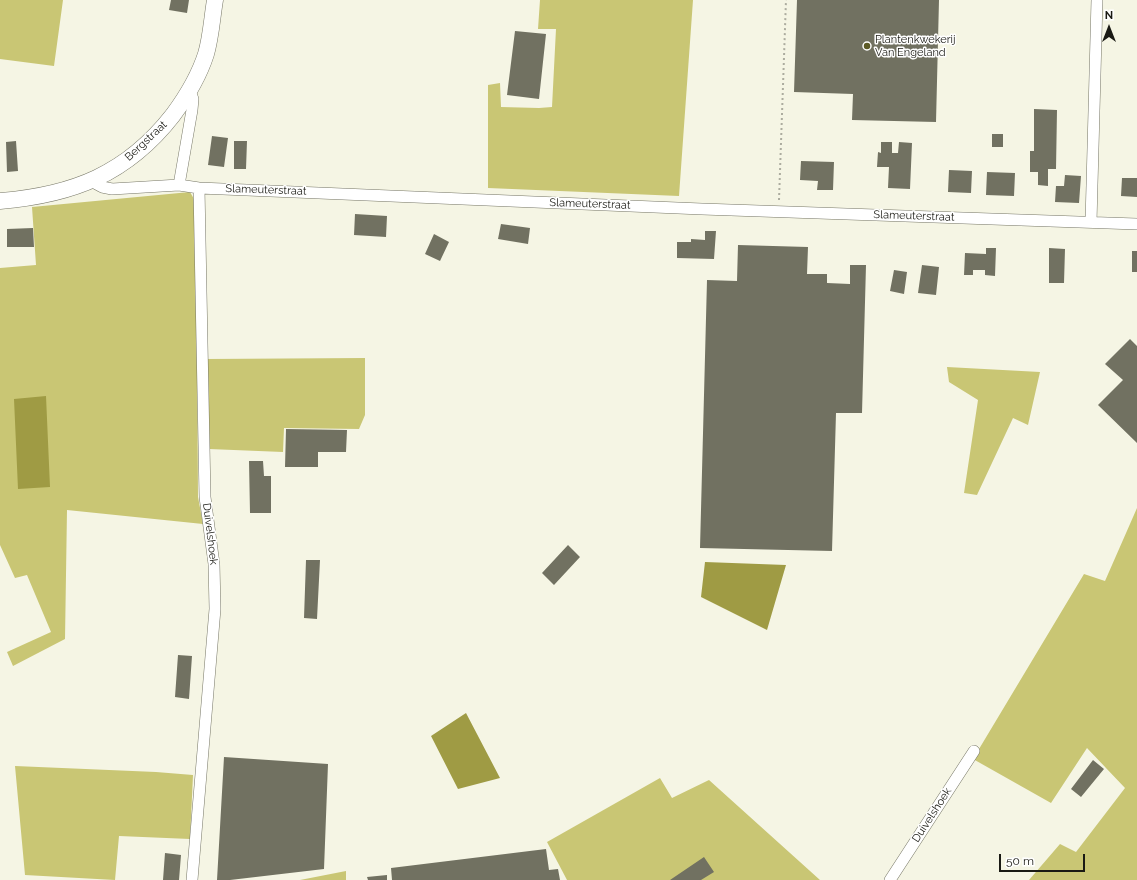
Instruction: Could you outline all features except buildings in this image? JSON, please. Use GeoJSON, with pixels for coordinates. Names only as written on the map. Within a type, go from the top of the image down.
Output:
{"type":"FeatureCollection","features":[{"type":"Feature","properties":{"kind":"street","name":"Bergstraat"},"geometry":{"type":"LineString","coordinates":[[0,201],[41,196],[69,189],[105,174],[140,151],[169,120],[190,91],[206,53],[215,0]]}},
{"type":"Feature","properties":{"kind":"street"},"geometry":{"type":"LineString","coordinates":[[1091,222],[1097,0]]}},
{"type":"Feature","properties":{"kind":"street"},"geometry":{"type":"LineString","coordinates":[[179,185],[192,110],[193,99],[190,91]]}},
{"type":"Feature","properties":{"kind":"street","name":"Slameuterstraat"},"geometry":{"type":"LineString","coordinates":[[91,181],[102,187],[112,189],[179,185],[199,188],[778,212],[1137,224]]}},
{"type":"Feature","properties":{"kind":"street","name":"Duivelshoek"},"geometry":{"type":"LineString","coordinates":[[192,880],[215,609],[214,564],[205,496],[199,188]]}},
{"type":"Feature","properties":{"kind":"street","name":"Duivelshoek"},"geometry":{"type":"LineString","coordinates":[[890,880],[974,750]]}},
{"type":"Feature","properties":{"kind":"path"},"geometry":{"type":"LineString","coordinates":[[778,212],[786,0]]}},
{"type":"Feature","properties":{"kind":"shaded area"},"geometry":{"type":"Polygon","coordinates":[[[0,0],[63,0],[54,66],[0,59],[0,0]]]}},
{"type":"Feature","properties":{"kind":"shaded area"},"geometry":{"type":"Polygon","coordinates":[[[540,0],[693,0],[679,196],[488,188],[488,85],[500,83],[501,107],[552,107],[556,29],[538,29],[540,0]]]}},
{"type":"Feature","properties":{"kind":"shaded area"},"geometry":{"type":"Polygon","coordinates":[[[190,192],[194,199],[198,497],[203,524],[67,510],[65,639],[13,666],[7,652],[51,632],[27,575],[15,578],[0,545],[0,268],[36,265],[32,207],[190,192]]]}},
{"type":"Feature","properties":{"kind":"shaded area"},"geometry":{"type":"Polygon","coordinates":[[[365,358],[365,415],[359,429],[284,428],[283,452],[209,449],[206,359],[365,358]]]}},
{"type":"Feature","properties":{"kind":"shaded area"},"geometry":{"type":"Polygon","coordinates":[[[947,367],[1040,372],[1028,425],[1013,418],[977,495],[964,493],[978,400],[949,382],[947,367]]]}},
{"type":"Feature","properties":{"kind":"shaded area"},"geometry":{"type":"Polygon","coordinates":[[[46,396],[50,487],[18,489],[14,399],[46,396]]]}},
{"type":"Feature","properties":{"kind":"shaded area"},"geometry":{"type":"Polygon","coordinates":[[[1137,508],[1137,880],[1029,880],[1060,844],[1076,852],[1125,788],[1087,748],[1051,803],[973,759],[1084,574],[1105,581],[1137,508]]]}},
{"type":"Feature","properties":{"kind":"shaded area"},"geometry":{"type":"Polygon","coordinates":[[[705,562],[786,565],[767,630],[701,597],[705,562]]]}},
{"type":"Feature","properties":{"kind":"shaded area"},"geometry":{"type":"Polygon","coordinates":[[[466,713],[500,778],[458,789],[431,736],[466,713]]]}},
{"type":"Feature","properties":{"kind":"shaded area"},"geometry":{"type":"Polygon","coordinates":[[[15,766],[193,775],[190,839],[119,836],[115,880],[25,875],[15,766]]]}},
{"type":"Feature","properties":{"kind":"shaded area"},"geometry":{"type":"Polygon","coordinates":[[[660,778],[672,798],[709,780],[820,880],[567,880],[547,842],[660,778]]]}},
{"type":"Feature","properties":{"kind":"shaded area"},"geometry":{"type":"Polygon","coordinates":[[[346,871],[346,880],[300,880],[346,871]]]}},
{"type":"Feature","properties":{"kind":"place","name":"Plantenkwekerij Van Engeland"},"geometry":{"type":"Point","coordinates":[867,46]}}]}
